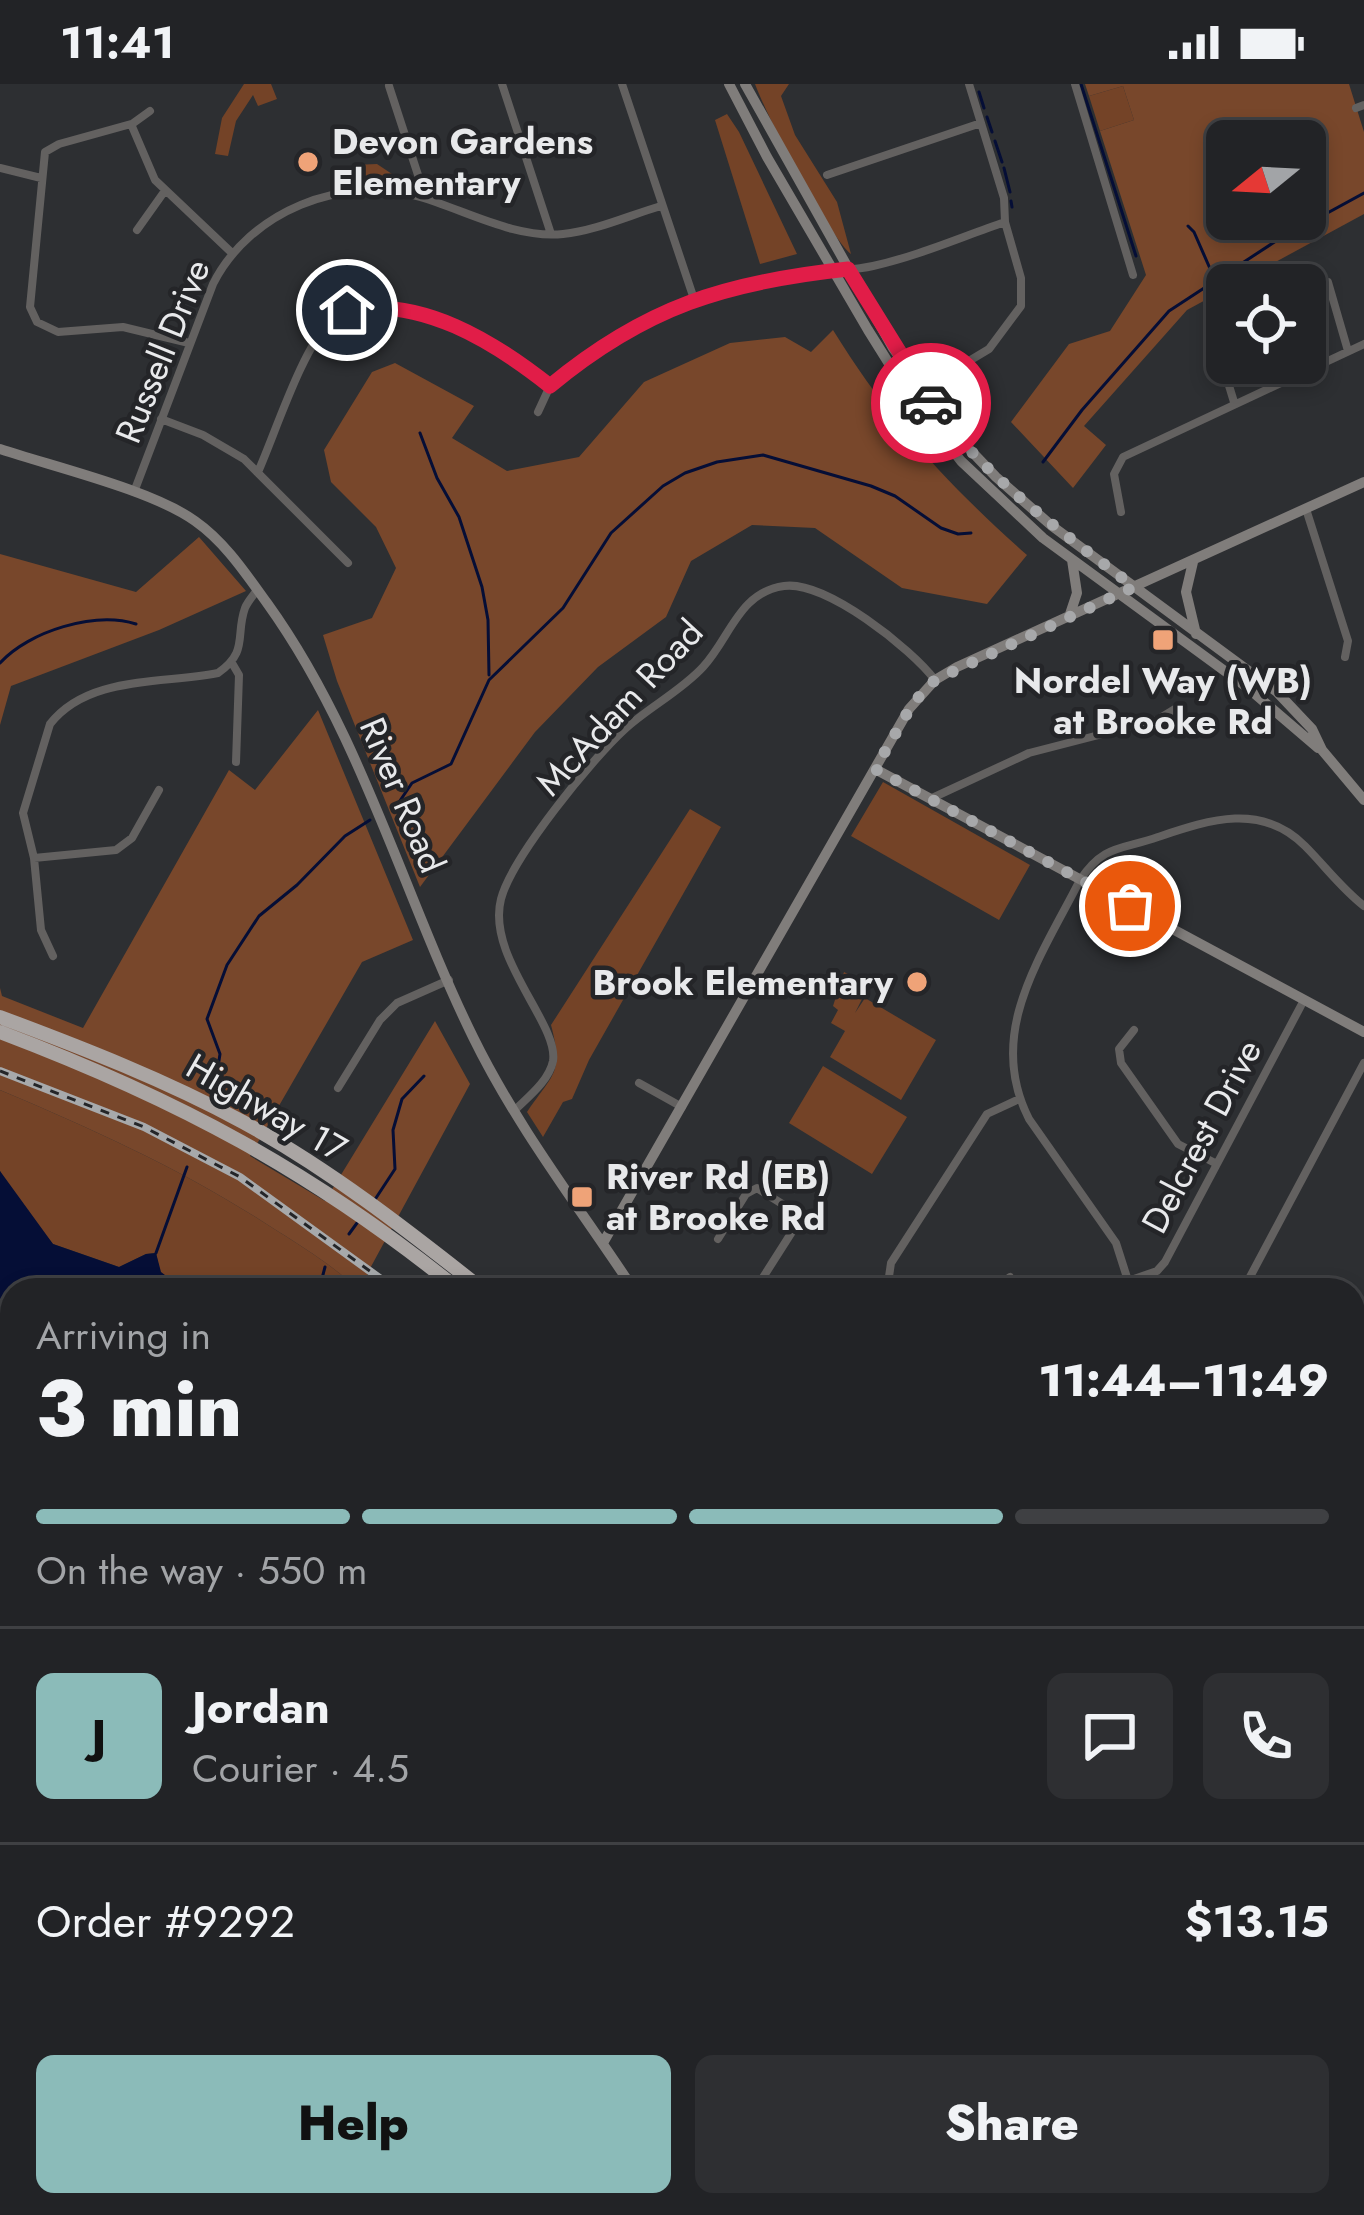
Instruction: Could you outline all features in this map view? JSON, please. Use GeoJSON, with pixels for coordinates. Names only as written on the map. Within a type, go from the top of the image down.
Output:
{"type":"FeatureCollection","features":[{"type":"Feature","properties":{"kind":"highway","name":"Highway 17"},"geometry":{"type":"LineString","coordinates":[[0,1017],[240,1129],[466,1278]]}},
{"type":"Feature","properties":{"kind":"highway","name":"Highway 17"},"geometry":{"type":"LineString","coordinates":[[0,1033],[184,1100]]}},
{"type":"Feature","properties":{"kind":"highway","name":"Highway 17"},"geometry":{"type":"LineString","coordinates":[[378,1218],[446,1278]]}},
{"type":"Feature","properties":{"kind":"street"},"geometry":{"type":"LineString","coordinates":[[502,84],[551,234]]}},
{"type":"Feature","properties":{"kind":"street"},"geometry":{"type":"LineString","coordinates":[[622,84],[694,299]]}},
{"type":"Feature","properties":{"kind":"street"},"geometry":{"type":"LineString","coordinates":[[729,84],[896,375],[946,443],[1006,506],[1072,560],[1248,688],[1322,750],[1364,800]]}},
{"type":"Feature","properties":{"kind":"street"},"geometry":{"type":"LineString","coordinates":[[745,84],[909,372],[971,451],[1036,513],[1277,692],[1312,729],[1322,750]]}},
{"type":"Feature","properties":{"kind":"street"},"geometry":{"type":"LineString","coordinates":[[959,367],[988,349],[1025,308],[1004,198],[969,84]]}},
{"type":"Feature","properties":{"kind":"street"},"geometry":{"type":"LineString","coordinates":[[1075,84],[1133,275]]}},
{"type":"Feature","properties":{"kind":"street"},"geometry":{"type":"LineString","coordinates":[[389,86],[419,178],[416,195]]}},
{"type":"Feature","properties":{"kind":"street"},"geometry":{"type":"LineString","coordinates":[[150,111],[131,124],[49,148],[41,178],[30,307],[37,322],[58,332],[123,327],[189,343]]}},
{"type":"Feature","properties":{"kind":"street"},"geometry":{"type":"LineString","coordinates":[[826,175],[981,123]]}},
{"type":"Feature","properties":{"kind":"street"},"geometry":{"type":"LineString","coordinates":[[131,124],[146,166],[164,192],[232,253]]}},
{"type":"Feature","properties":{"kind":"street"},"geometry":{"type":"LineString","coordinates":[[0,168],[41,178]]}},
{"type":"Feature","properties":{"kind":"street","name":"Russell Drive"},"geometry":{"type":"LineString","coordinates":[[134,494],[209,293],[232,253],[269,220],[301,204],[376,191],[416,195],[518,230],[551,234],[661,206]]}},
{"type":"Feature","properties":{"kind":"street"},"geometry":{"type":"LineString","coordinates":[[137,230],[164,192]]}},
{"type":"Feature","properties":{"kind":"street"},"geometry":{"type":"LineString","coordinates":[[538,412],[550,386],[593,349],[694,299],[895,260],[1005,222]]}},
{"type":"Feature","properties":{"kind":"street"},"geometry":{"type":"LineString","coordinates":[[1328,282],[1348,351]]}},
{"type":"Feature","properties":{"kind":"street"},"geometry":{"type":"LineString","coordinates":[[258,472],[319,335],[347,310],[388,307],[451,323],[517,360],[550,386]]}},
{"type":"Feature","properties":{"kind":"street"},"geometry":{"type":"LineString","coordinates":[[1121,512],[1114,474],[1123,457],[1364,344]]}},
{"type":"Feature","properties":{"kind":"street"},"geometry":{"type":"LineString","coordinates":[[1228,384],[1234,402]]}},
{"type":"Feature","properties":{"kind":"street"},"geometry":{"type":"LineString","coordinates":[[161,419],[202,435],[258,472],[348,563]]}},
{"type":"Feature","properties":{"kind":"street","name":"River Road"},"geometry":{"type":"LineString","coordinates":[[0,448],[170,506],[220,542],[257,590],[320,683],[346,736],[472,1036],[514,1111],[626,1278]]}},
{"type":"Feature","properties":{"kind":"street"},"geometry":{"type":"LineString","coordinates":[[603,1244],[913,703],[935,680],[1364,482]]}},
{"type":"Feature","properties":{"kind":"street"},"geometry":{"type":"LineString","coordinates":[[1306,509],[1348,641],[1346,657]]}},
{"type":"Feature","properties":{"kind":"street"},"geometry":{"type":"LineString","coordinates":[[1070,614],[1077,593],[1072,560]]}},
{"type":"Feature","properties":{"kind":"street"},"geometry":{"type":"LineString","coordinates":[[1193,562],[1186,592],[1196,634]]}},
{"type":"Feature","properties":{"kind":"street","name":"McAdam Road"},"geometry":{"type":"LineString","coordinates":[[514,1111],[548,1074],[553,1052],[504,945],[500,904],[510,878],[538,835],[619,735],[699,671],[752,599],[787,585],[808,587],[842,606],[920,659],[935,680]]}},
{"type":"Feature","properties":{"kind":"street"},"geometry":{"type":"LineString","coordinates":[[53,956],[41,930],[34,858],[23,813],[50,724],[59,712],[99,689],[218,673],[232,663],[243,639],[244,608],[257,590]]}},
{"type":"Feature","properties":{"kind":"street"},"geometry":{"type":"LineString","coordinates":[[232,663],[239,675],[236,763]]}},
{"type":"Feature","properties":{"kind":"street"},"geometry":{"type":"LineString","coordinates":[[930,799],[1029,754],[1157,720],[1175,709]]}},
{"type":"Feature","properties":{"kind":"street"},"geometry":{"type":"LineString","coordinates":[[875,769],[1364,1033]]}},
{"type":"Feature","properties":{"kind":"street"},"geometry":{"type":"LineString","coordinates":[[34,858],[116,850],[132,838],[159,790]]}},
{"type":"Feature","properties":{"kind":"street"},"geometry":{"type":"LineString","coordinates":[[1128,1278],[1116,1244],[1019,1099],[1011,1060],[1018,1004],[1080,880],[1109,849],[1205,821],[1248,818],[1293,835],[1364,905]]}},
{"type":"Feature","properties":{"kind":"street"},"geometry":{"type":"LineString","coordinates":[[338,1088],[380,1020],[398,1003],[449,980]]}},
{"type":"Feature","properties":{"kind":"street","name":"Delcrest Drive"},"geometry":{"type":"LineString","coordinates":[[1144,1278],[1165,1262],[1304,1000]]}},
{"type":"Feature","properties":{"kind":"street"},"geometry":{"type":"LineString","coordinates":[[1134,1030],[1119,1049],[1121,1063],[1178,1144],[1217,1164]]}},
{"type":"Feature","properties":{"kind":"street"},"geometry":{"type":"LineString","coordinates":[[1249,1278],[1364,1063]]}},
{"type":"Feature","properties":{"kind":"street"},"geometry":{"type":"LineString","coordinates":[[639,1083],[682,1107]]}},
{"type":"Feature","properties":{"kind":"street"},"geometry":{"type":"LineString","coordinates":[[889,1278],[891,1263],[987,1114],[1019,1099]]}},
{"type":"Feature","properties":{"kind":"street"},"geometry":{"type":"LineString","coordinates":[[718,1238],[746,1194],[757,1188],[795,1212],[797,1224],[763,1278]]}},
{"type":"Feature","properties":{"kind":"shaded area"},"geometry":{"type":"Polygon","coordinates":[[[244,84],[271,84],[277,99],[258,106],[253,95],[236,121],[228,156],[215,154],[222,118],[244,84]]]}},
{"type":"Feature","properties":{"kind":"shaded area"},"geometry":{"type":"Polygon","coordinates":[[[755,84],[789,84],[781,96],[795,135],[837,202],[851,254],[814,201],[755,84]]]}},
{"type":"Feature","properties":{"kind":"shaded area"},"geometry":{"type":"Polygon","coordinates":[[[1085,84],[1349,84],[1364,132],[1364,214],[1326,235],[1326,120],[1206,120],[1206,240],[1316,240],[1272,264],[1206,264],[1206,300],[1187,310],[1084,426],[1106,445],[1073,488],[1011,422],[1069,344],[1110,331],[1146,275],[1100,131],[1134,120],[1123,86],[1089,96],[1085,84]]]}},
{"type":"Feature","properties":{"kind":"shaded area"},"geometry":{"type":"Polygon","coordinates":[[[1123,86],[1134,120],[1100,131],[1089,96],[1123,86]]]}},
{"type":"Feature","properties":{"kind":"shaded area"},"geometry":{"type":"Polygon","coordinates":[[[727,114],[797,254],[760,264],[715,120],[727,114]]]}},
{"type":"Feature","properties":{"kind":"shaded area"},"geometry":{"type":"Polygon","coordinates":[[[377,164],[407,188],[356,189],[353,165],[377,164]]]}},
{"type":"Feature","properties":{"kind":"shaded area"},"geometry":{"type":"Polygon","coordinates":[[[833,330],[921,450],[1027,555],[987,604],[902,588],[815,528],[752,525],[691,561],[666,617],[598,667],[535,732],[420,887],[323,635],[372,618],[396,568],[376,527],[331,482],[324,450],[372,372],[395,363],[474,406],[452,438],[507,471],[579,457],[644,382],[730,343],[785,337],[811,352],[833,330]]]}},
{"type":"Feature","properties":{"kind":"shaded area"},"geometry":{"type":"Polygon","coordinates":[[[199,537],[246,591],[11,686],[0,725],[0,554],[136,592],[199,537]]]}},
{"type":"Feature","properties":{"kind":"shaded area"},"geometry":{"type":"Polygon","coordinates":[[[318,710],[413,940],[362,962],[250,1156],[325,1201],[435,1021],[470,1084],[367,1274],[372,1278],[344,1278],[203,1186],[0,1090],[0,988],[2,996],[83,1028],[229,770],[255,790],[318,710]]]}},
{"type":"Feature","properties":{"kind":"shaded area"},"geometry":{"type":"Polygon","coordinates":[[[883,782],[1030,865],[999,920],[851,836],[883,782]]]}},
{"type":"Feature","properties":{"kind":"shaded area"},"geometry":{"type":"Polygon","coordinates":[[[690,809],[721,827],[589,1060],[572,1099],[563,1102],[543,1137],[527,1112],[554,1072],[551,1025],[690,809]]]}},
{"type":"Feature","properties":{"kind":"shaded area"},"geometry":{"type":"Polygon","coordinates":[[[844,972],[869,985],[855,1013],[865,998],[936,1040],[901,1100],[830,1057],[845,1031],[831,1023],[844,972]]]}},
{"type":"Feature","properties":{"kind":"shaded area"},"geometry":{"type":"Polygon","coordinates":[[[823,1066],[907,1117],[872,1174],[789,1123],[823,1066]]]}},
{"type":"Feature","properties":{"kind":"shaded area"},"geometry":{"type":"Polygon","coordinates":[[[0,1090],[203,1186],[344,1278],[172,1278],[160,1272],[156,1253],[119,1267],[53,1244],[0,1171],[0,1090]]]}},
{"type":"Feature","properties":{"kind":"water"},"geometry":{"type":"Polygon","coordinates":[[[0,1171],[53,1244],[119,1267],[156,1253],[161,1272],[169,1278],[0,1278],[0,1171]]]}},
{"type":"Feature","properties":{"kind":"waterway"},"geometry":{"type":"LineString","coordinates":[[1081,84],[1136,256]]}},
{"type":"Feature","properties":{"kind":"waterway"},"geometry":{"type":"LineString","coordinates":[[979,92],[984,108]]}},
{"type":"Feature","properties":{"kind":"waterway"},"geometry":{"type":"LineString","coordinates":[[987,117],[992,132]]}},
{"type":"Feature","properties":{"kind":"waterway"},"geometry":{"type":"LineString","coordinates":[[995,141],[1002,162]]}},
{"type":"Feature","properties":{"kind":"waterway"},"geometry":{"type":"LineString","coordinates":[[1004,168],[1010,192]]}},
{"type":"Feature","properties":{"kind":"waterway"},"geometry":{"type":"LineString","coordinates":[[1043,462],[1169,311],[1276,241],[1364,193]]}},
{"type":"Feature","properties":{"kind":"waterway"},"geometry":{"type":"LineString","coordinates":[[1011,201],[1012,207]]}},
{"type":"Feature","properties":{"kind":"waterway"},"geometry":{"type":"LineString","coordinates":[[1188,226],[1208,264]]}},
{"type":"Feature","properties":{"kind":"waterway"},"geometry":{"type":"LineString","coordinates":[[420,433],[459,517],[482,587],[489,675]]}},
{"type":"Feature","properties":{"kind":"waterway"},"geometry":{"type":"LineString","coordinates":[[393,811],[412,783],[451,764],[489,680],[563,608],[611,533],[663,486],[685,473],[763,455],[871,486],[895,496],[941,528],[971,533]]}},
{"type":"Feature","properties":{"kind":"waterway"},"geometry":{"type":"LineString","coordinates":[[0,663],[28,642],[64,627],[102,620],[136,624]]}},
{"type":"Feature","properties":{"kind":"waterway"},"geometry":{"type":"LineString","coordinates":[[213,1099],[220,1054],[207,1019],[227,965],[259,916],[345,836],[370,820]]}},
{"type":"Feature","properties":{"kind":"waterway"},"geometry":{"type":"LineString","coordinates":[[374,1201],[395,1169],[393,1130],[402,1099],[424,1076]]}},
{"type":"Feature","properties":{"kind":"waterway"},"geometry":{"type":"LineString","coordinates":[[156,1253],[187,1167]]}},
{"type":"Feature","properties":{"kind":"waterway"},"geometry":{"type":"LineString","coordinates":[[349,1234],[357,1223]]}},
{"type":"Feature","properties":{"kind":"waterway"},"geometry":{"type":"LineString","coordinates":[[322,1278],[325,1267]]}},
{"type":"Feature","properties":{"kind":"railway"},"geometry":{"type":"LineString","coordinates":[[0,1071],[144,1127],[240,1177],[379,1278]]}},
{"type":"Feature","properties":{"kind":"way so far"},"geometry":{"type":"LineString","coordinates":[[931,403],[1017,496],[1134,587],[935,680],[913,703],[875,769],[1130,906]]}},
{"type":"Feature","properties":{"kind":"place","name":"Devon Gardens Elementary"},"geometry":{"type":"Point","coordinates":[308,162]}},
{"type":"Feature","properties":{"kind":"place","name":"Nordel Way (WB) at Brooke Rd"},"geometry":{"type":"Point","coordinates":[1163,640]}},
{"type":"Feature","properties":{"kind":"place","name":"Brook Elementary"},"geometry":{"type":"Point","coordinates":[917,982]}},
{"type":"Feature","properties":{"kind":"place","name":"River Rd (EB) at Brooke Rd"},"geometry":{"type":"Point","coordinates":[582,1197]}},
{"type":"Feature","properties":{"kind":"route"},"geometry":{"type":"LineString","coordinates":[[347,310],[388,307],[451,323],[517,360],[550,386],[593,349],[694,299],[848,269],[931,403]]}}]}
